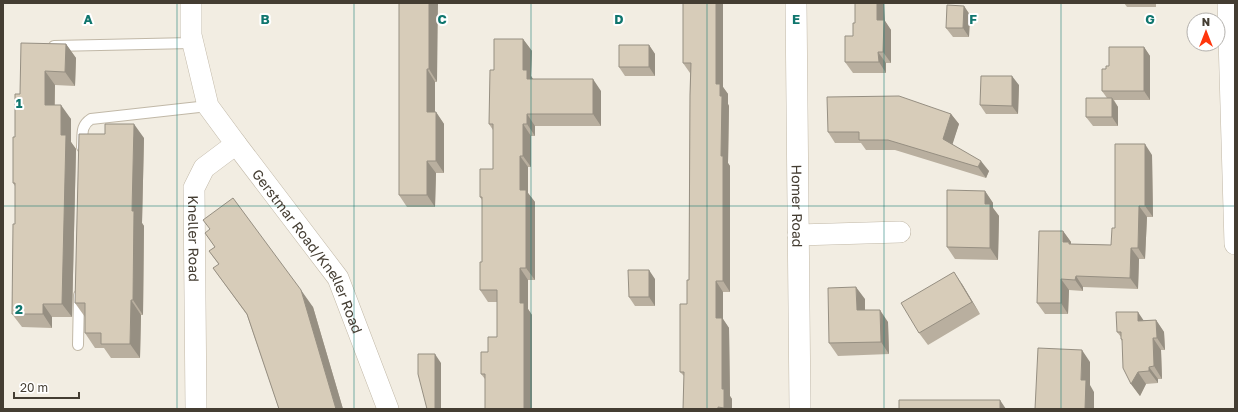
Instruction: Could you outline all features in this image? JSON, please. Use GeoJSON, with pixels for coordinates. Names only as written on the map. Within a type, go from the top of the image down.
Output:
{"type":"FeatureCollection","features":[{"type":"Feature","properties":{"kind":"street"},"geometry":{"type":"LineString","coordinates":[[191,3],[192,43],[208,106],[236,144]]}},
{"type":"Feature","properties":{"kind":"street","name":"Homer Road"},"geometry":{"type":"LineString","coordinates":[[796,3],[800,409]]}},
{"type":"Feature","properties":{"kind":"street"},"geometry":{"type":"LineString","coordinates":[[1228,3],[1235,244]]}},
{"type":"Feature","properties":{"kind":"street","name":"Gerstmar Road/Kneller Road"},"geometry":{"type":"LineString","coordinates":[[236,144],[338,278],[388,409]]}},
{"type":"Feature","properties":{"kind":"street","name":"Kneller Road"},"geometry":{"type":"LineString","coordinates":[[196,409],[194,188],[204,168],[236,144]]}},
{"type":"Feature","properties":{"kind":"street"},"geometry":{"type":"LineString","coordinates":[[798,235],[900,232]]}},
{"type":"Feature","properties":{"kind":"lane"},"geometry":{"type":"LineString","coordinates":[[48,46],[192,43]]}},
{"type":"Feature","properties":{"kind":"lane"},"geometry":{"type":"LineString","coordinates":[[82,158],[83,127],[85,122],[91,119],[208,106]]}},
{"type":"Feature","properties":{"kind":"lane"},"geometry":{"type":"LineString","coordinates":[[78,345],[79,283]]}},
{"type":"Feature","properties":{"kind":"building"},"geometry":{"type":"Polygon","coordinates":[[[399,3],[429,3],[429,69],[427,69],[427,112],[436,112],[436,161],[427,161],[427,195],[399,195],[399,3]]]}},
{"type":"Feature","properties":{"kind":"building"},"geometry":{"type":"Polygon","coordinates":[[[683,3],[716,3],[716,84],[720,84],[720,96],[722,96],[721,156],[723,156],[723,281],[716,281],[716,318],[722,318],[722,389],[724,389],[724,408],[718,407],[718,409],[683,409],[684,372],[680,372],[680,304],[687,304],[687,280],[689,280],[691,63],[683,63],[683,3]]]}},
{"type":"Feature","properties":{"kind":"building"},"geometry":{"type":"Polygon","coordinates":[[[855,3],[877,3],[877,20],[884,20],[883,52],[878,52],[879,62],[845,62],[845,36],[853,36],[853,23],[855,23],[855,3]]]}},
{"type":"Feature","properties":{"kind":"building"},"geometry":{"type":"Polygon","coordinates":[[[947,5],[964,6],[963,28],[946,28],[947,5]]]}},
{"type":"Feature","properties":{"kind":"building"},"geometry":{"type":"Polygon","coordinates":[[[494,39],[523,39],[523,70],[527,70],[527,79],[593,79],[593,114],[527,114],[527,124],[523,124],[523,156],[520,156],[520,190],[526,190],[526,268],[520,268],[520,303],[524,303],[524,409],[485,409],[485,374],[481,374],[481,352],[488,352],[488,337],[497,337],[497,290],[480,290],[480,262],[482,262],[482,197],[480,197],[480,169],[493,169],[493,124],[489,124],[490,70],[494,70],[494,39]]]}},
{"type":"Feature","properties":{"kind":"building"},"geometry":{"type":"Polygon","coordinates":[[[21,43],[66,44],[65,72],[45,71],[45,105],[61,105],[61,135],[66,135],[62,304],[43,304],[43,314],[12,314],[13,224],[15,224],[13,137],[15,137],[15,94],[20,94],[21,43]]]}},
{"type":"Feature","properties":{"kind":"building"},"geometry":{"type":"Polygon","coordinates":[[[619,45],[649,45],[649,67],[619,67],[619,45]]]}},
{"type":"Feature","properties":{"kind":"building"},"geometry":{"type":"Polygon","coordinates":[[[1109,47],[1144,47],[1144,91],[1102,91],[1102,69],[1106,69],[1106,66],[1109,66],[1109,47]]]}},
{"type":"Feature","properties":{"kind":"building"},"geometry":{"type":"Polygon","coordinates":[[[981,76],[1012,76],[1012,106],[980,105],[981,76]]]}},
{"type":"Feature","properties":{"kind":"building"},"geometry":{"type":"Polygon","coordinates":[[[899,96],[951,114],[943,139],[981,161],[978,167],[888,140],[859,140],[859,132],[828,132],[827,97],[899,96]]]}},
{"type":"Feature","properties":{"kind":"building"},"geometry":{"type":"Polygon","coordinates":[[[1086,98],[1112,98],[1112,117],[1086,117],[1086,98]]]}},
{"type":"Feature","properties":{"kind":"building"},"geometry":{"type":"Polygon","coordinates":[[[105,124],[134,124],[132,211],[134,211],[133,300],[131,300],[130,344],[101,344],[101,333],[85,333],[85,303],[75,303],[79,134],[105,134],[105,124]]]}},
{"type":"Feature","properties":{"kind":"building"},"geometry":{"type":"Polygon","coordinates":[[[1115,144],[1145,144],[1145,206],[1139,206],[1138,248],[1131,248],[1130,278],[1076,276],[1075,280],[1061,279],[1061,303],[1037,303],[1039,231],[1063,231],[1063,242],[1069,242],[1069,244],[1111,245],[1112,228],[1115,228],[1115,144]]]}},
{"type":"Feature","properties":{"kind":"building"},"geometry":{"type":"Polygon","coordinates":[[[947,190],[985,191],[985,204],[990,204],[990,248],[947,247],[947,190]]]}},
{"type":"Feature","properties":{"kind":"building"},"geometry":{"type":"Polygon","coordinates":[[[233,198],[301,290],[336,409],[279,409],[247,314],[213,268],[219,264],[209,251],[215,247],[205,233],[210,229],[203,220],[233,198]]]}},
{"type":"Feature","properties":{"kind":"building"},"geometry":{"type":"Polygon","coordinates":[[[628,270],[649,270],[649,297],[629,297],[628,270]]]}},
{"type":"Feature","properties":{"kind":"building"},"geometry":{"type":"Polygon","coordinates":[[[954,272],[972,302],[919,333],[901,303],[954,272]]]}},
{"type":"Feature","properties":{"kind":"building"},"geometry":{"type":"Polygon","coordinates":[[[856,287],[857,310],[880,310],[881,342],[829,343],[828,288],[856,287]]]}},
{"type":"Feature","properties":{"kind":"building"},"geometry":{"type":"Polygon","coordinates":[[[1116,312],[1138,312],[1138,321],[1156,320],[1157,338],[1153,338],[1154,366],[1149,367],[1149,371],[1138,372],[1131,384],[1123,368],[1122,339],[1121,332],[1117,332],[1116,312]]]}},
{"type":"Feature","properties":{"kind":"building"},"geometry":{"type":"Polygon","coordinates":[[[1038,348],[1082,350],[1081,380],[1086,380],[1085,409],[1035,409],[1038,348]]]}},
{"type":"Feature","properties":{"kind":"building"},"geometry":{"type":"Polygon","coordinates":[[[418,354],[435,354],[435,409],[427,409],[418,374],[418,354]]]}},
{"type":"Feature","properties":{"kind":"building"},"geometry":{"type":"Polygon","coordinates":[[[899,400],[1000,400],[1000,409],[899,409],[899,400]]]}}]}
